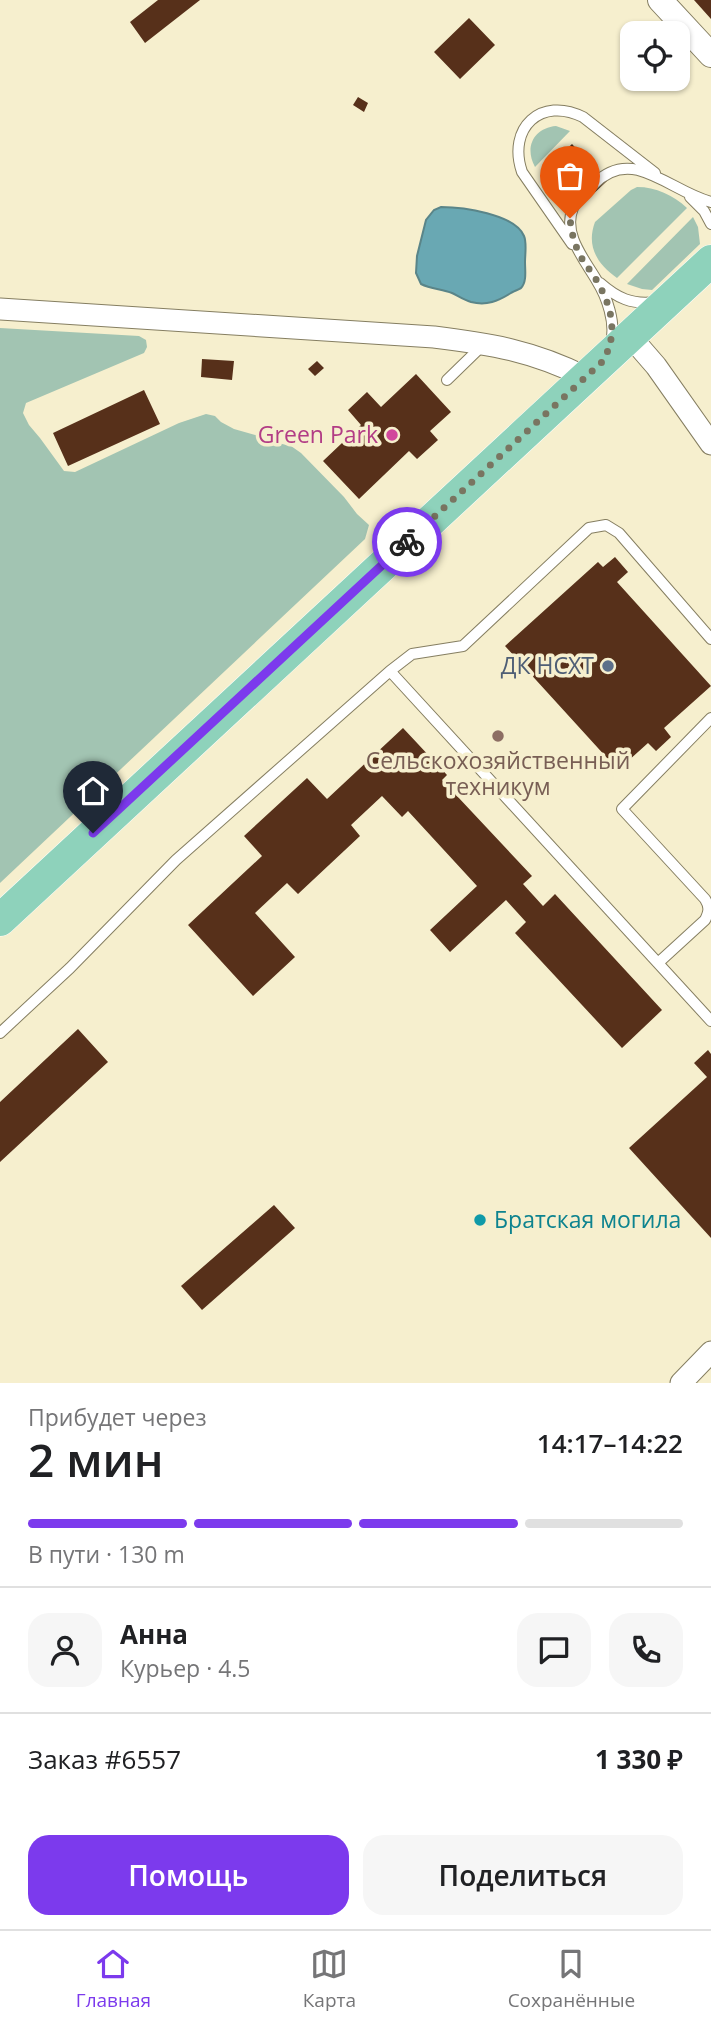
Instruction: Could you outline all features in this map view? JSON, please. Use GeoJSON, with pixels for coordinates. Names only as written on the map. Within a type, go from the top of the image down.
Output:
{"type":"FeatureCollection","features":[{"type":"Feature","properties":{"kind":"main road"},"geometry":{"type":"LineString","coordinates":[[0,919],[700,268]]}},
{"type":"Feature","properties":{"kind":"street"},"geometry":{"type":"LineString","coordinates":[[660,0],[711,55]]}},
{"type":"Feature","properties":{"kind":"street"},"geometry":{"type":"LineString","coordinates":[[0,309],[434,337],[485,343],[593,370]]}},
{"type":"Feature","properties":{"kind":"street"},"geometry":{"type":"LineString","coordinates":[[629,336],[656,366],[711,444]]}},
{"type":"Feature","properties":{"kind":"street"},"geometry":{"type":"LineString","coordinates":[[681,1383],[711,1352]]}},
{"type":"Feature","properties":{"kind":"lane"},"geometry":{"type":"LineString","coordinates":[[593,370],[611,345],[612,324],[598,282],[522,172],[517,149],[522,132],[529,122],[540,114],[551,110],[572,111],[666,182]]}},
{"type":"Feature","properties":{"kind":"lane"},"geometry":{"type":"LineString","coordinates":[[579,254],[571,226],[572,208],[603,176],[625,169],[637,170],[711,202]]}},
{"type":"Feature","properties":{"kind":"lane"},"geometry":{"type":"LineString","coordinates":[[682,191],[699,205],[711,223]]}},
{"type":"Feature","properties":{"kind":"lane"},"geometry":{"type":"LineString","coordinates":[[598,282],[618,298],[636,303],[656,302],[700,268]]}},
{"type":"Feature","properties":{"kind":"lane"},"geometry":{"type":"LineString","coordinates":[[447,380],[485,343]]}},
{"type":"Feature","properties":{"kind":"lane"},"geometry":{"type":"LineString","coordinates":[[0,1033],[70,968],[176,860],[390,671],[412,654],[463,646],[589,528],[606,525],[620,533],[711,639]]}},
{"type":"Feature","properties":{"kind":"lane"},"geometry":{"type":"LineString","coordinates":[[390,671],[711,1021]]}},
{"type":"Feature","properties":{"kind":"lane"},"geometry":{"type":"LineString","coordinates":[[658,963],[705,920],[709,906],[622,808],[711,718]]}},
{"type":"Feature","properties":{"kind":"green space"},"geometry":{"type":"Polygon","coordinates":[[[556,126],[570,131],[535,167],[531,152],[533,140],[542,130],[556,126]]]}},
{"type":"Feature","properties":{"kind":"green space"},"geometry":{"type":"Polygon","coordinates":[[[637,187],[664,193],[687,208],[617,278],[604,267],[595,254],[593,231],[595,222],[637,187]]]}},
{"type":"Feature","properties":{"kind":"green space"},"geometry":{"type":"Polygon","coordinates":[[[693,217],[698,227],[700,244],[652,290],[627,284],[693,217]]]}},
{"type":"Feature","properties":{"kind":"green space"},"geometry":{"type":"Polygon","coordinates":[[[0,328],[139,336],[146,340],[144,353],[26,403],[23,413],[29,425],[64,471],[75,472],[179,423],[206,414],[215,416],[234,429],[291,446],[301,453],[369,525],[365,539],[0,883],[0,328]]]}},
{"type":"Feature","properties":{"kind":"water"},"geometry":{"type":"Polygon","coordinates":[[[441,207],[487,213],[519,228],[526,245],[525,279],[521,288],[497,300],[482,303],[471,302],[421,284],[416,273],[417,256],[426,220],[434,210],[441,207]]]}},
{"type":"Feature","properties":{"kind":"building"},"geometry":{"type":"Polygon","coordinates":[[[158,0],[200,0],[145,43],[130,22],[158,0]]]}},
{"type":"Feature","properties":{"kind":"building"},"geometry":{"type":"Polygon","coordinates":[[[694,0],[711,0],[711,19],[694,0]]]}},
{"type":"Feature","properties":{"kind":"building"},"geometry":{"type":"Polygon","coordinates":[[[469,18],[495,45],[460,79],[434,52],[469,18]]]}},
{"type":"Feature","properties":{"kind":"building"},"geometry":{"type":"Polygon","coordinates":[[[358,97],[368,103],[364,112],[353,105],[358,97]]]}},
{"type":"Feature","properties":{"kind":"building"},"geometry":{"type":"Polygon","coordinates":[[[572,144],[607,181],[590,197],[555,160],[572,144]]]}},
{"type":"Feature","properties":{"kind":"building"},"geometry":{"type":"Polygon","coordinates":[[[202,359],[234,361],[232,380],[201,377],[202,359]]]}},
{"type":"Feature","properties":{"kind":"building"},"geometry":{"type":"Polygon","coordinates":[[[317,361],[324,368],[315,376],[308,369],[317,361]]]}},
{"type":"Feature","properties":{"kind":"building","name":"Green Park"},"geometry":{"type":"Polygon","coordinates":[[[416,374],[451,412],[430,431],[438,440],[417,459],[409,451],[359,499],[323,461],[361,425],[348,410],[367,392],[381,407],[416,374]]]}},
{"type":"Feature","properties":{"kind":"building"},"geometry":{"type":"Polygon","coordinates":[[[144,390],[160,424],[68,466],[53,433],[144,390]]]}},
{"type":"Feature","properties":{"kind":"building","name":"ДК НСХТ"},"geometry":{"type":"Polygon","coordinates":[[[615,557],[628,572],[617,582],[711,686],[664,728],[671,737],[656,751],[648,743],[618,770],[505,646],[598,562],[603,567],[615,557]]]}},
{"type":"Feature","properties":{"kind":"building"},"geometry":{"type":"Polygon","coordinates":[[[403,728],[447,775],[442,780],[532,876],[523,884],[543,906],[555,894],[662,1010],[622,1048],[515,933],[526,922],[506,900],[450,952],[430,930],[477,886],[408,811],[402,817],[382,796],[351,825],[360,836],[298,894],[287,883],[255,913],[295,957],[253,996],[188,925],[262,856],[244,836],[307,778],[327,799],[403,728]]]}},
{"type":"Feature","properties":{"kind":"building"},"geometry":{"type":"Polygon","coordinates":[[[78,1029],[108,1062],[0,1162],[0,1102],[78,1029]]]}},
{"type":"Feature","properties":{"kind":"building"},"geometry":{"type":"Polygon","coordinates":[[[708,1050],[711,1054],[711,1238],[629,1148],[707,1077],[694,1063],[708,1050]]]}},
{"type":"Feature","properties":{"kind":"building"},"geometry":{"type":"Polygon","coordinates":[[[274,1205],[295,1228],[202,1310],[181,1286],[274,1205]]]}},
{"type":"Feature","properties":{"kind":"way so far"},"geometry":{"type":"LineString","coordinates":[[407,542],[602,362],[607,353],[612,337],[609,313],[598,282],[579,254],[570,218]]}},
{"type":"Feature","properties":{"kind":"place","name":"Green Park"},"geometry":{"type":"Point","coordinates":[392,435]}},
{"type":"Feature","properties":{"kind":"place","name":"ДК НСХТ"},"geometry":{"type":"Point","coordinates":[608,666]}},
{"type":"Feature","properties":{"kind":"place","name":"Сельскохозяйственный техникум"},"geometry":{"type":"Point","coordinates":[498,736]}},
{"type":"Feature","properties":{"kind":"place","name":"Братская могила"},"geometry":{"type":"Point","coordinates":[480,1220]}},
{"type":"Feature","properties":{"kind":"route"},"geometry":{"type":"LineString","coordinates":[[93,833],[407,542]]}}]}
